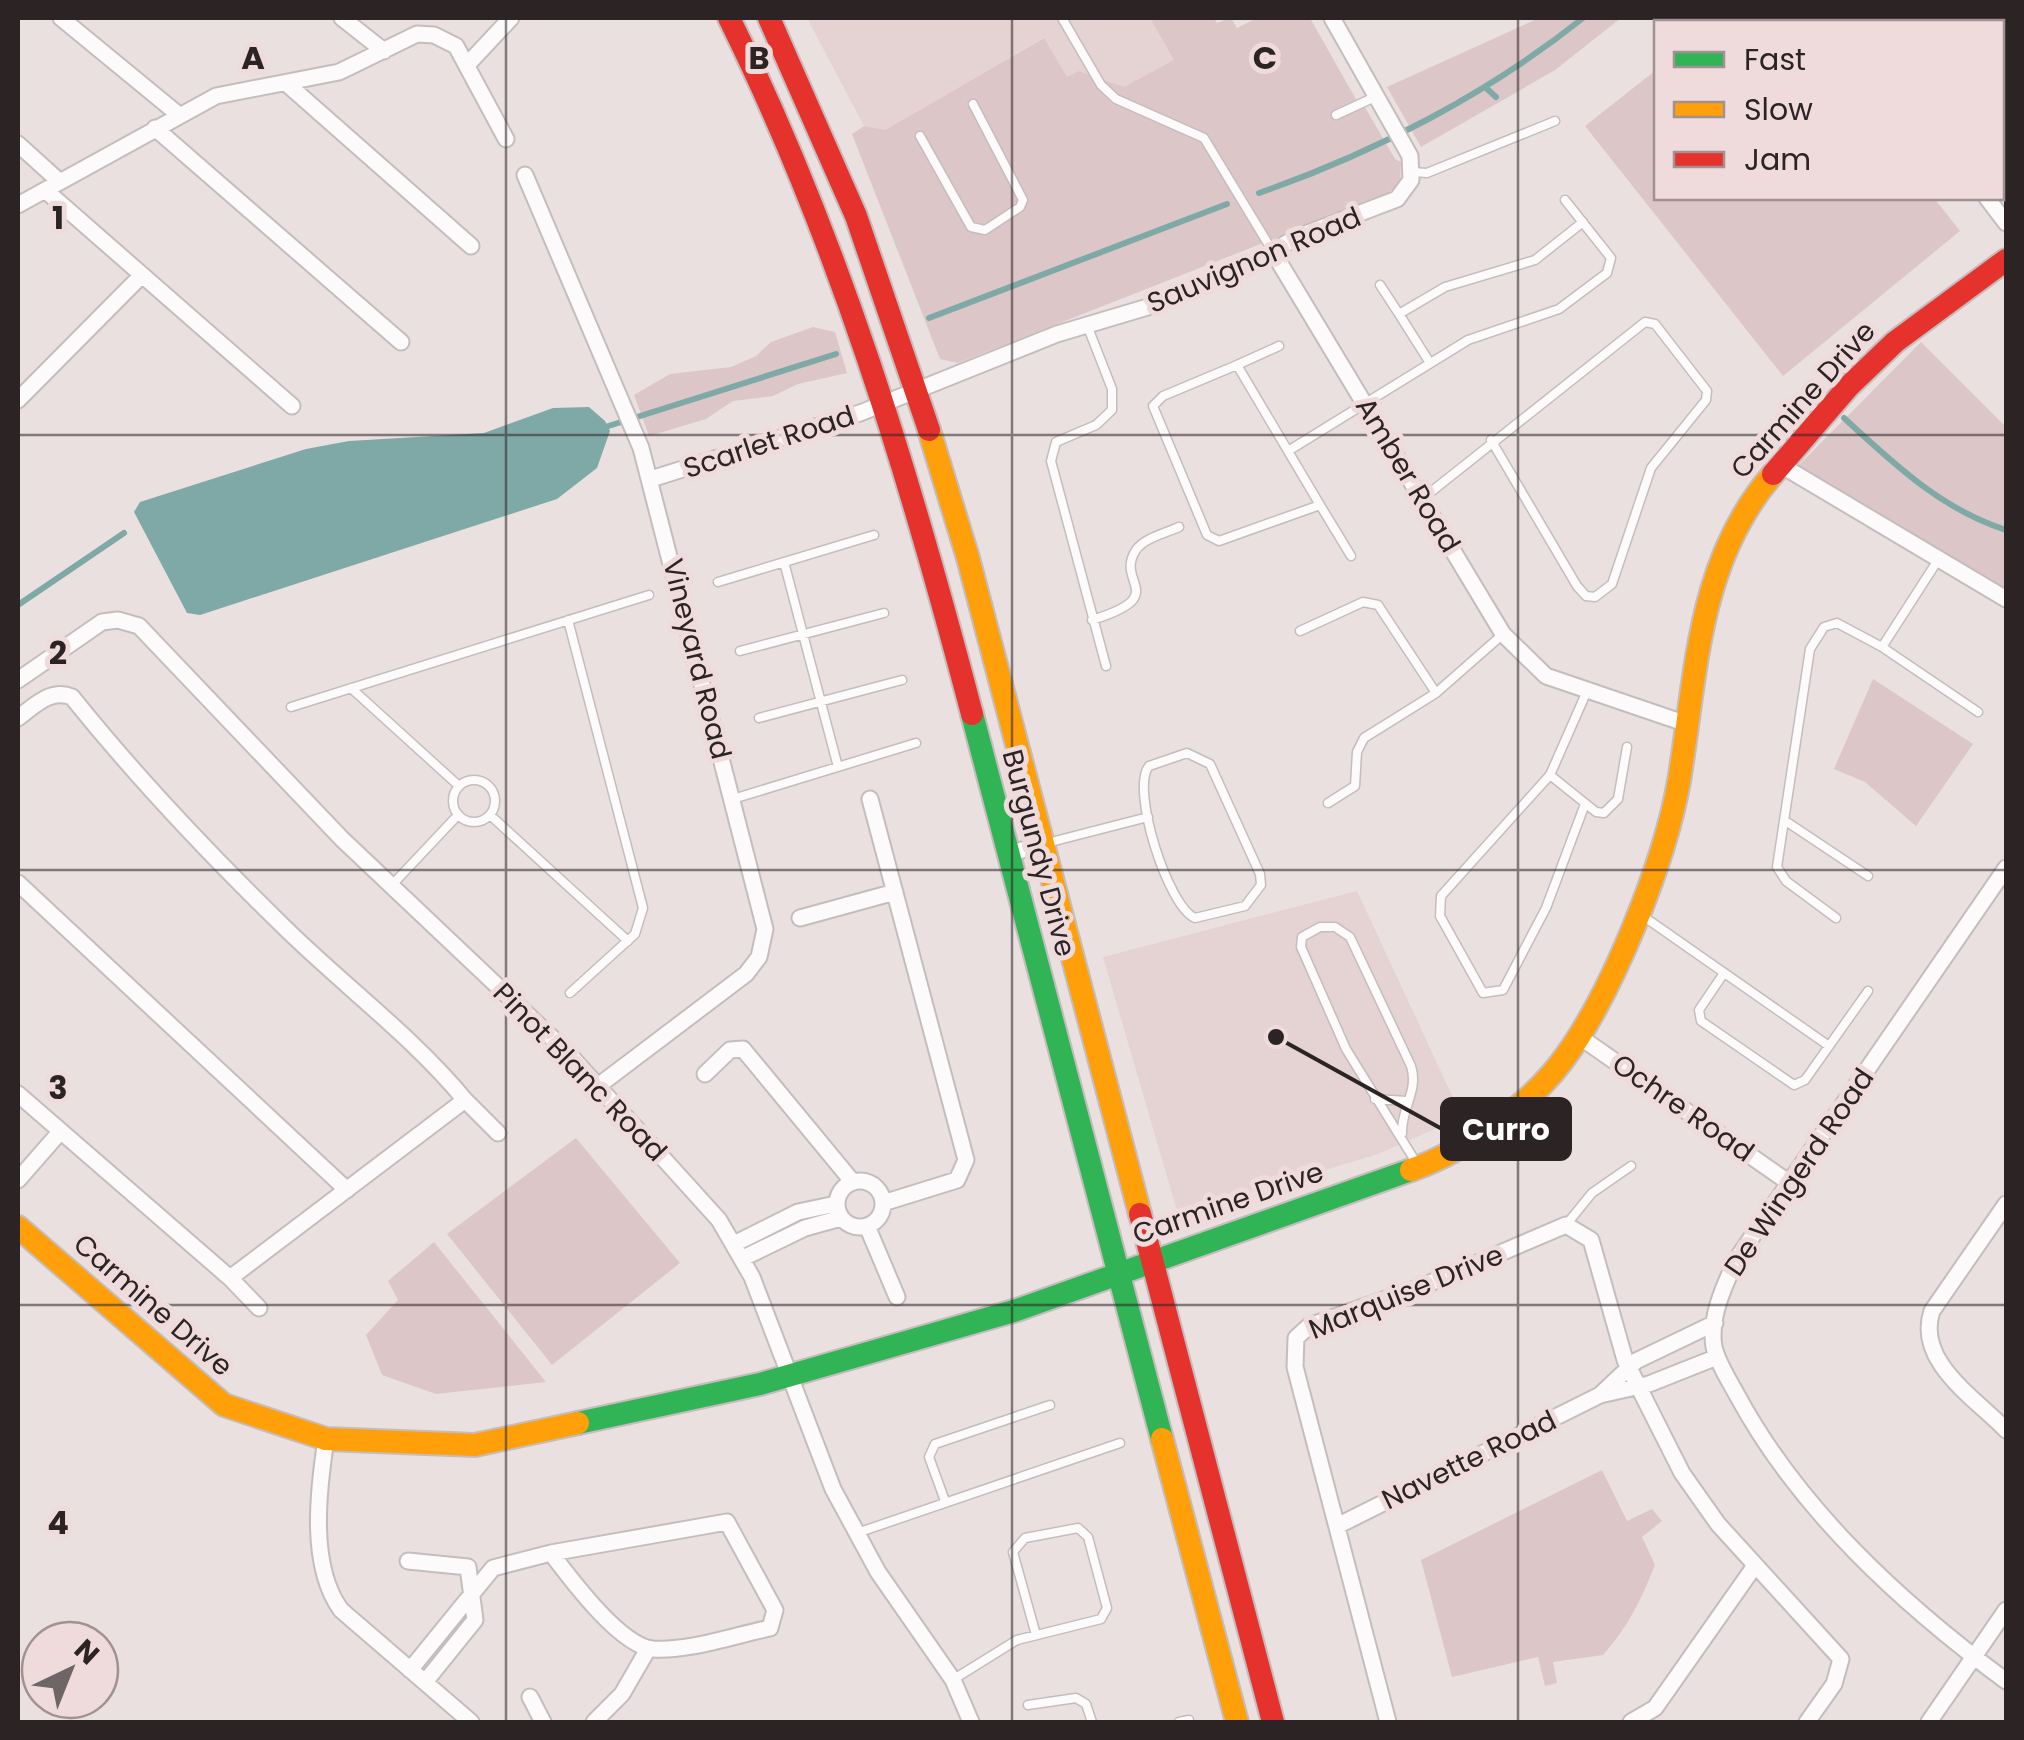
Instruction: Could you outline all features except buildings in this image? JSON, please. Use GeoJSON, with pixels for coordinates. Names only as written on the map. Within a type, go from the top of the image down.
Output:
{"type":"FeatureCollection","features":[{"type":"Feature","properties":{"kind":"main road","name":"Burgundy Drive"},"geometry":{"type":"LineString","coordinates":[[729,18],[762,80],[814,199],[886,402],[1237,1722]]}},
{"type":"Feature","properties":{"kind":"main road","name":"Burgundy Drive"},"geometry":{"type":"LineString","coordinates":[[769,18],[838,176],[917,390],[968,558],[1273,1722]]}},
{"type":"Feature","properties":{"kind":"main road","name":"Carmine Drive"},"geometry":{"type":"LineString","coordinates":[[18,1227],[214,1400],[326,1440],[480,1444],[790,1375],[1017,1310],[1418,1168],[1474,1141],[1555,1068],[1618,962],[1670,817],[1696,648],[1733,528],[1780,464],[1896,342],[2006,260]]}},
{"type":"Feature","properties":{"kind":"street"},"geometry":{"type":"LineString","coordinates":[[61,18],[179,115]]}},
{"type":"Feature","properties":{"kind":"street"},"geometry":{"type":"LineString","coordinates":[[342,18],[384,50]]}},
{"type":"Feature","properties":{"kind":"street"},"geometry":{"type":"LineString","coordinates":[[468,65],[512,18]]}},
{"type":"Feature","properties":{"kind":"street"},"geometry":{"type":"LineString","coordinates":[[1332,18],[1411,164]]}},
{"type":"Feature","properties":{"kind":"street"},"geometry":{"type":"LineString","coordinates":[[18,205],[216,96],[357,66],[417,34],[434,35],[456,46],[506,139]]}},
{"type":"Feature","properties":{"kind":"street"},"geometry":{"type":"LineString","coordinates":[[286,82],[470,246]]}},
{"type":"Feature","properties":{"kind":"street"},"geometry":{"type":"LineString","coordinates":[[155,128],[401,342]]}},
{"type":"Feature","properties":{"kind":"street"},"geometry":{"type":"LineString","coordinates":[[18,144],[52,186],[142,275],[292,406]]}},
{"type":"Feature","properties":{"kind":"street","name":"Sauvignon Road"},"geometry":{"type":"LineString","coordinates":[[917,390],[1151,306],[1273,252],[1295,238],[1397,198],[1408,187],[1411,164]]}},
{"type":"Feature","properties":{"kind":"street","name":"Vineyard Road"},"geometry":{"type":"LineString","coordinates":[[525,175],[582,299],[640,443],[763,919],[759,957],[746,974],[598,1086]]}},
{"type":"Feature","properties":{"kind":"street"},"geometry":{"type":"LineString","coordinates":[[1988,200],[2006,222]]}},
{"type":"Feature","properties":{"kind":"street","name":"Amber Road"},"geometry":{"type":"LineString","coordinates":[[1273,252],[1503,634],[1546,676],[1687,724]]}},
{"type":"Feature","properties":{"kind":"street"},"geometry":{"type":"LineString","coordinates":[[18,400],[142,275]]}},
{"type":"Feature","properties":{"kind":"street","name":"Scarlet Road"},"geometry":{"type":"LineString","coordinates":[[651,479],[917,390]]}},
{"type":"Feature","properties":{"kind":"street"},"geometry":{"type":"LineString","coordinates":[[1780,464],[2006,599]]}},
{"type":"Feature","properties":{"kind":"street","name":"Pinot Blanc Road"},"geometry":{"type":"LineString","coordinates":[[18,680],[102,622],[118,620],[139,626],[391,886],[598,1086],[740,1251],[820,1458],[856,1533],[953,1680],[971,1722]]}},
{"type":"Feature","properties":{"kind":"street"},"geometry":{"type":"LineString","coordinates":[[18,718],[50,695],[62,692],[72,697],[126,764],[284,927],[440,1070],[498,1133]]}},
{"type":"Feature","properties":{"kind":"street"},"geometry":{"type":"LineString","coordinates":[[870,800],[966,1160],[956,1180],[883,1204]]}},
{"type":"Feature","properties":{"kind":"street"},"geometry":{"type":"LineString","coordinates":[[1008,854],[1043,844]]}},
{"type":"Feature","properties":{"kind":"street","name":"De Wingerd Road"},"geometry":{"type":"LineString","coordinates":[[2006,868],[1736,1260],[1722,1288],[1715,1323],[1717,1357],[1758,1434],[1814,1505],[1906,1602],[2006,1681]]}},
{"type":"Feature","properties":{"kind":"street"},"geometry":{"type":"LineString","coordinates":[[18,883],[347,1190]]}},
{"type":"Feature","properties":{"kind":"street"},"geometry":{"type":"LineString","coordinates":[[800,918],[895,892]]}},
{"type":"Feature","properties":{"kind":"street","name":"Ochre Road"},"geometry":{"type":"LineString","coordinates":[[1577,1035],[1788,1182]]}},
{"type":"Feature","properties":{"kind":"street"},"geometry":{"type":"LineString","coordinates":[[705,1074],[730,1050],[743,1049],[852,1182]]}},
{"type":"Feature","properties":{"kind":"street"},"geometry":{"type":"LineString","coordinates":[[18,1094],[260,1308]]}},
{"type":"Feature","properties":{"kind":"street"},"geometry":{"type":"LineString","coordinates":[[230,1278],[465,1100]]}},
{"type":"Feature","properties":{"kind":"street"},"geometry":{"type":"LineString","coordinates":[[18,1180],[60,1132]]}},
{"type":"Feature","properties":{"kind":"street"},"geometry":{"type":"LineString","coordinates":[[852,1182],[873,1184],[883,1204],[879,1217],[867,1226],[852,1226],[838,1211],[840,1190],[852,1182]]}},
{"type":"Feature","properties":{"kind":"street"},"geometry":{"type":"LineString","coordinates":[[2006,1204],[1932,1310],[1927,1325],[1933,1355],[2006,1430]]}},
{"type":"Feature","properties":{"kind":"street"},"geometry":{"type":"LineString","coordinates":[[740,1251],[805,1228],[838,1211]]}},
{"type":"Feature","properties":{"kind":"street"},"geometry":{"type":"LineString","coordinates":[[1566,1225],[1590,1240],[1628,1367],[1690,1485],[1754,1567],[1841,1659],[1834,1684],[1807,1722]]}},
{"type":"Feature","properties":{"kind":"street","name":"Marquise Drive"},"geometry":{"type":"LineString","coordinates":[[1388,1722],[1293,1349],[1302,1330],[1422,1286],[1566,1225]]}},
{"type":"Feature","properties":{"kind":"street"},"geometry":{"type":"LineString","coordinates":[[867,1226],[897,1297]]}},
{"type":"Feature","properties":{"kind":"street"},"geometry":{"type":"LineString","coordinates":[[1628,1367],[1715,1323]]}},
{"type":"Feature","properties":{"kind":"street"},"geometry":{"type":"LineString","coordinates":[[1638,1387],[1717,1357]]}},
{"type":"Feature","properties":{"kind":"street","name":"Navette Road"},"geometry":{"type":"LineString","coordinates":[[1600,1395],[1628,1367]]}},
{"type":"Feature","properties":{"kind":"street","name":"Navette Road"},"geometry":{"type":"LineString","coordinates":[[1339,1525],[1600,1395],[1638,1387]]}},
{"type":"Feature","properties":{"kind":"street"},"geometry":{"type":"LineString","coordinates":[[326,1440],[321,1561],[328,1591],[341,1610],[471,1722]]}},
{"type":"Feature","properties":{"kind":"street"},"geometry":{"type":"LineString","coordinates":[[410,1670],[493,1568],[551,1553],[728,1522],[775,1610],[770,1628],[689,1646],[648,1649],[592,1608],[551,1553]]}},
{"type":"Feature","properties":{"kind":"street"},"geometry":{"type":"LineString","coordinates":[[408,1561],[468,1566],[474,1589],[475,1620],[425,1682]]}},
{"type":"Feature","properties":{"kind":"street"},"geometry":{"type":"LineString","coordinates":[[1631,1722],[1655,1708],[1754,1567]]}},
{"type":"Feature","properties":{"kind":"street"},"geometry":{"type":"LineString","coordinates":[[1929,1722],[2006,1610]]}},
{"type":"Feature","properties":{"kind":"street"},"geometry":{"type":"LineString","coordinates":[[594,1722],[622,1694],[648,1649]]}},
{"type":"Feature","properties":{"kind":"street"},"geometry":{"type":"LineString","coordinates":[[530,1697],[543,1722]]}},
{"type":"Feature","properties":{"kind":"lane","name":"Amber Road"},"geometry":{"type":"LineString","coordinates":[[1062,18],[1101,85],[1116,99],[1204,138],[1273,252]]}},
{"type":"Feature","properties":{"kind":"lane"},"geometry":{"type":"LineString","coordinates":[[1336,114],[1378,99]]}},
{"type":"Feature","properties":{"kind":"lane"},"geometry":{"type":"LineString","coordinates":[[920,136],[971,227],[985,230],[1020,208],[1023,200],[973,104]]}},
{"type":"Feature","properties":{"kind":"lane"},"geometry":{"type":"LineString","coordinates":[[1411,164],[1427,173],[1555,121]]}},
{"type":"Feature","properties":{"kind":"lane"},"geometry":{"type":"LineString","coordinates":[[1288,450],[1468,340],[1559,309],[1607,273],[1612,258],[1565,200]]}},
{"type":"Feature","properties":{"kind":"lane"},"geometry":{"type":"LineString","coordinates":[[1399,314],[1445,287],[1535,260],[1583,222]]}},
{"type":"Feature","properties":{"kind":"lane"},"geometry":{"type":"LineString","coordinates":[[1380,285],[1430,362]]}},
{"type":"Feature","properties":{"kind":"lane"},"geometry":{"type":"LineString","coordinates":[[1422,500],[1491,440],[1645,322],[1655,324],[1707,391],[1703,403],[1651,468],[1612,584],[1595,597],[1586,596],[1576,586],[1491,440]]}},
{"type":"Feature","properties":{"kind":"lane"},"geometry":{"type":"LineString","coordinates":[[1087,326],[1112,389],[1112,410],[1096,424],[1056,442],[1051,462],[1106,666]]}},
{"type":"Feature","properties":{"kind":"lane"},"geometry":{"type":"LineString","coordinates":[[1279,346],[1163,396],[1154,406],[1207,535],[1226,540],[1320,504]]}},
{"type":"Feature","properties":{"kind":"lane"},"geometry":{"type":"LineString","coordinates":[[1237,365],[1350,556]]}},
{"type":"Feature","properties":{"kind":"lane"},"geometry":{"type":"LineString","coordinates":[[1092,620],[1124,610],[1132,602],[1138,592],[1131,562],[1134,552],[1146,542],[1179,528]]}},
{"type":"Feature","properties":{"kind":"lane"},"geometry":{"type":"LineString","coordinates":[[718,582],[874,535]]}},
{"type":"Feature","properties":{"kind":"lane"},"geometry":{"type":"LineString","coordinates":[[1882,647],[1938,560]]}},
{"type":"Feature","properties":{"kind":"lane"},"geometry":{"type":"LineString","coordinates":[[784,562],[838,767]]}},
{"type":"Feature","properties":{"kind":"lane"},"geometry":{"type":"LineString","coordinates":[[291,707],[649,595]]}},
{"type":"Feature","properties":{"kind":"lane"},"geometry":{"type":"LineString","coordinates":[[1300,631],[1371,602],[1384,611],[1414,666],[1436,693]]}},
{"type":"Feature","properties":{"kind":"lane"},"geometry":{"type":"LineString","coordinates":[[740,651],[884,613]]}},
{"type":"Feature","properties":{"kind":"lane"},"geometry":{"type":"LineString","coordinates":[[568,620],[643,908],[640,927],[628,941],[570,993]]}},
{"type":"Feature","properties":{"kind":"lane"},"geometry":{"type":"LineString","coordinates":[[1836,918],[1780,874],[1778,858],[1815,636],[1837,624],[1882,647],[1978,712]]}},
{"type":"Feature","properties":{"kind":"lane"},"geometry":{"type":"LineString","coordinates":[[1328,804],[1355,786],[1357,752],[1364,738],[1436,693],[1503,634]]}},
{"type":"Feature","properties":{"kind":"lane"},"geometry":{"type":"LineString","coordinates":[[758,718],[902,680]]}},
{"type":"Feature","properties":{"kind":"lane"},"geometry":{"type":"LineString","coordinates":[[351,688],[459,786]]}},
{"type":"Feature","properties":{"kind":"lane"},"geometry":{"type":"LineString","coordinates":[[1585,804],[1546,908],[1503,990],[1483,993],[1440,916],[1441,896],[1550,775],[1587,691]]}},
{"type":"Feature","properties":{"kind":"lane"},"geometry":{"type":"LineString","coordinates":[[733,799],[916,743]]}},
{"type":"Feature","properties":{"kind":"lane"},"geometry":{"type":"LineString","coordinates":[[1550,775],[1585,804],[1604,813],[1615,804],[1627,747]]}},
{"type":"Feature","properties":{"kind":"lane"},"geometry":{"type":"LineString","coordinates":[[1187,752],[1205,758],[1260,874],[1254,899],[1230,911],[1195,918],[1186,914],[1170,890],[1148,817],[1143,782],[1149,766],[1187,752]]}},
{"type":"Feature","properties":{"kind":"lane"},"geometry":{"type":"LineString","coordinates":[[458,815],[453,797],[459,786],[475,780],[486,784],[495,799],[490,816]]}},
{"type":"Feature","properties":{"kind":"lane"},"geometry":{"type":"LineString","coordinates":[[458,815],[474,822],[490,816]]}},
{"type":"Feature","properties":{"kind":"lane"},"geometry":{"type":"LineString","coordinates":[[391,886],[458,815]]}},
{"type":"Feature","properties":{"kind":"lane"},"geometry":{"type":"LineString","coordinates":[[490,816],[628,941]]}},
{"type":"Feature","properties":{"kind":"lane"},"geometry":{"type":"LineString","coordinates":[[1043,844],[1148,817]]}},
{"type":"Feature","properties":{"kind":"lane"},"geometry":{"type":"LineString","coordinates":[[1787,822],[1868,876]]}},
{"type":"Feature","properties":{"kind":"lane"},"geometry":{"type":"LineString","coordinates":[[1638,912],[1829,1046]]}},
{"type":"Feature","properties":{"kind":"lane"},"geometry":{"type":"LineString","coordinates":[[1402,1133],[1415,1084],[1412,1066],[1350,937],[1342,929],[1320,927],[1302,937],[1301,948],[1375,1099],[1402,1133],[1418,1168]]}},
{"type":"Feature","properties":{"kind":"lane"},"geometry":{"type":"LineString","coordinates":[[1724,973],[1698,1010],[1708,1027],[1794,1085],[1804,1080],[1868,991]]}},
{"type":"Feature","properties":{"kind":"lane"},"geometry":{"type":"LineString","coordinates":[[1375,1099],[1408,1101]]}},
{"type":"Feature","properties":{"kind":"lane"},"geometry":{"type":"LineString","coordinates":[[1566,1225],[1592,1193],[1631,1166]]}},
{"type":"Feature","properties":{"kind":"lane"},"geometry":{"type":"LineString","coordinates":[[945,1502],[929,1457],[935,1444],[1050,1405]]}},
{"type":"Feature","properties":{"kind":"lane"},"geometry":{"type":"LineString","coordinates":[[856,1533],[1120,1444]]}},
{"type":"Feature","properties":{"kind":"lane"},"geometry":{"type":"LineString","coordinates":[[953,1680],[1005,1646],[1096,1622],[1105,1614],[1088,1537],[1078,1528],[1025,1538],[1013,1552],[1036,1635]]}},
{"type":"Feature","properties":{"kind":"lane"},"geometry":{"type":"LineString","coordinates":[[1028,1706],[1076,1698],[1086,1704],[1092,1722]]}},
{"type":"Feature","properties":{"kind":"shaded area"},"geometry":{"type":"Polygon","coordinates":[[[807,18],[1156,18],[1152,21],[1174,60],[1124,87],[1079,71],[1067,78],[1043,38],[885,130],[864,126],[807,18]]]}},
{"type":"Feature","properties":{"kind":"shaded area"},"geometry":{"type":"Polygon","coordinates":[[[1214,18],[1217,23],[1231,18],[1237,28],[1257,18],[1310,18],[1357,101],[1366,109],[1395,159],[1401,162],[1400,181],[1388,194],[958,363],[940,359],[852,134],[864,126],[885,130],[1044,38],[1067,77],[1079,71],[1124,87],[1174,60],[1151,20],[1214,18]]]}},
{"type":"Feature","properties":{"kind":"shaded area"},"geometry":{"type":"Polygon","coordinates":[[[1539,18],[1621,18],[1555,70],[1421,147],[1387,87],[1539,18]]]}},
{"type":"Feature","properties":{"kind":"shaded area"},"geometry":{"type":"Polygon","coordinates":[[[1654,72],[1654,200],[1936,200],[1960,231],[1783,376],[1585,126],[1654,72]]]}},
{"type":"Feature","properties":{"kind":"shaded area"},"geometry":{"type":"Polygon","coordinates":[[[813,327],[835,332],[847,373],[798,384],[773,396],[733,401],[706,419],[649,436],[634,395],[670,374],[731,367],[756,356],[771,342],[813,327]]]}},
{"type":"Feature","properties":{"kind":"shaded area"},"geometry":{"type":"Polygon","coordinates":[[[1921,342],[2006,427],[2006,599],[1793,471],[1921,342]]]}},
{"type":"Feature","properties":{"kind":"shaded area"},"geometry":{"type":"Polygon","coordinates":[[[1873,679],[1973,744],[1916,826],[1865,782],[1834,769],[1873,679]]]}},
{"type":"Feature","properties":{"kind":"shaded area"},"geometry":{"type":"Polygon","coordinates":[[[1357,891],[1462,1117],[1378,1154],[1178,1214],[1103,957],[1357,891]]]}},
{"type":"Feature","properties":{"kind":"shaded area"},"geometry":{"type":"Polygon","coordinates":[[[576,1138],[680,1263],[552,1365],[447,1234],[576,1138]]]}},
{"type":"Feature","properties":{"kind":"shaded area"},"geometry":{"type":"Polygon","coordinates":[[[434,1242],[546,1382],[436,1394],[382,1375],[366,1335],[398,1300],[388,1281],[434,1242]]]}},
{"type":"Feature","properties":{"kind":"shaded area"},"geometry":{"type":"Polygon","coordinates":[[[1602,1470],[1627,1521],[1652,1509],[1662,1521],[1642,1537],[1655,1565],[1620,1634],[1603,1655],[1553,1662],[1557,1683],[1545,1686],[1538,1657],[1452,1677],[1421,1560],[1602,1470]]]}},
{"type":"Feature","properties":{"kind":"water"},"geometry":{"type":"Polygon","coordinates":[[[589,407],[610,431],[597,468],[557,499],[200,615],[187,613],[134,512],[140,502],[306,449],[349,441],[484,433],[553,408],[589,407]]]}},
{"type":"Feature","properties":{"kind":"waterway"},"geometry":{"type":"LineString","coordinates":[[1259,193],[1345,159],[1428,119],[1508,72],[1583,18]]}},
{"type":"Feature","properties":{"kind":"waterway"},"geometry":{"type":"LineString","coordinates":[[1485,87],[1496,97]]}},
{"type":"Feature","properties":{"kind":"waterway"},"geometry":{"type":"LineString","coordinates":[[929,318],[1227,204]]}},
{"type":"Feature","properties":{"kind":"waterway"},"geometry":{"type":"LineString","coordinates":[[599,429],[836,354]]}},
{"type":"Feature","properties":{"kind":"waterway"},"geometry":{"type":"LineString","coordinates":[[1844,418],[1939,497],[2006,530]]}},
{"type":"Feature","properties":{"kind":"waterway"},"geometry":{"type":"LineString","coordinates":[[18,605],[124,533]]}},
{"type":"Feature","properties":{"kind":"traffic: fast"},"geometry":{"type":"LineString","coordinates":[[972,714],[1162,1439]]}},
{"type":"Feature","properties":{"kind":"traffic: fast"},"geometry":{"type":"LineString","coordinates":[[578,1423],[760,1384],[1017,1310],[1411,1170]]}},
{"type":"Feature","properties":{"kind":"traffic: slow"},"geometry":{"type":"LineString","coordinates":[[929,430],[968,558],[1140,1214]]}},
{"type":"Feature","properties":{"kind":"traffic: slow"},"geometry":{"type":"LineString","coordinates":[[1411,1170],[1473,1139],[1533,1094],[1563,1060],[1600,1000],[1634,926],[1672,814],[1704,620],[1715,581],[1748,508],[1773,474]]}},
{"type":"Feature","properties":{"kind":"traffic: slow"},"geometry":{"type":"LineString","coordinates":[[18,1227],[224,1405],[326,1439],[475,1445],[578,1423]]}},
{"type":"Feature","properties":{"kind":"traffic: slow"},"geometry":{"type":"LineString","coordinates":[[1162,1439],[1237,1722]]}},
{"type":"Feature","properties":{"kind":"traffic: jam"},"geometry":{"type":"LineString","coordinates":[[729,18],[805,187],[838,273],[923,535],[972,714]]}},
{"type":"Feature","properties":{"kind":"traffic: jam"},"geometry":{"type":"LineString","coordinates":[[769,18],[856,216],[929,430]]}},
{"type":"Feature","properties":{"kind":"traffic: jam"},"geometry":{"type":"LineString","coordinates":[[1773,474],[1849,386],[1895,342],[2006,260]]}},
{"type":"Feature","properties":{"kind":"traffic: jam"},"geometry":{"type":"LineString","coordinates":[[1140,1214],[1273,1722]]}},
{"type":"Feature","properties":{"kind":"place","name":"Curro"},"geometry":{"type":"Point","coordinates":[1276,1037]}}]}
